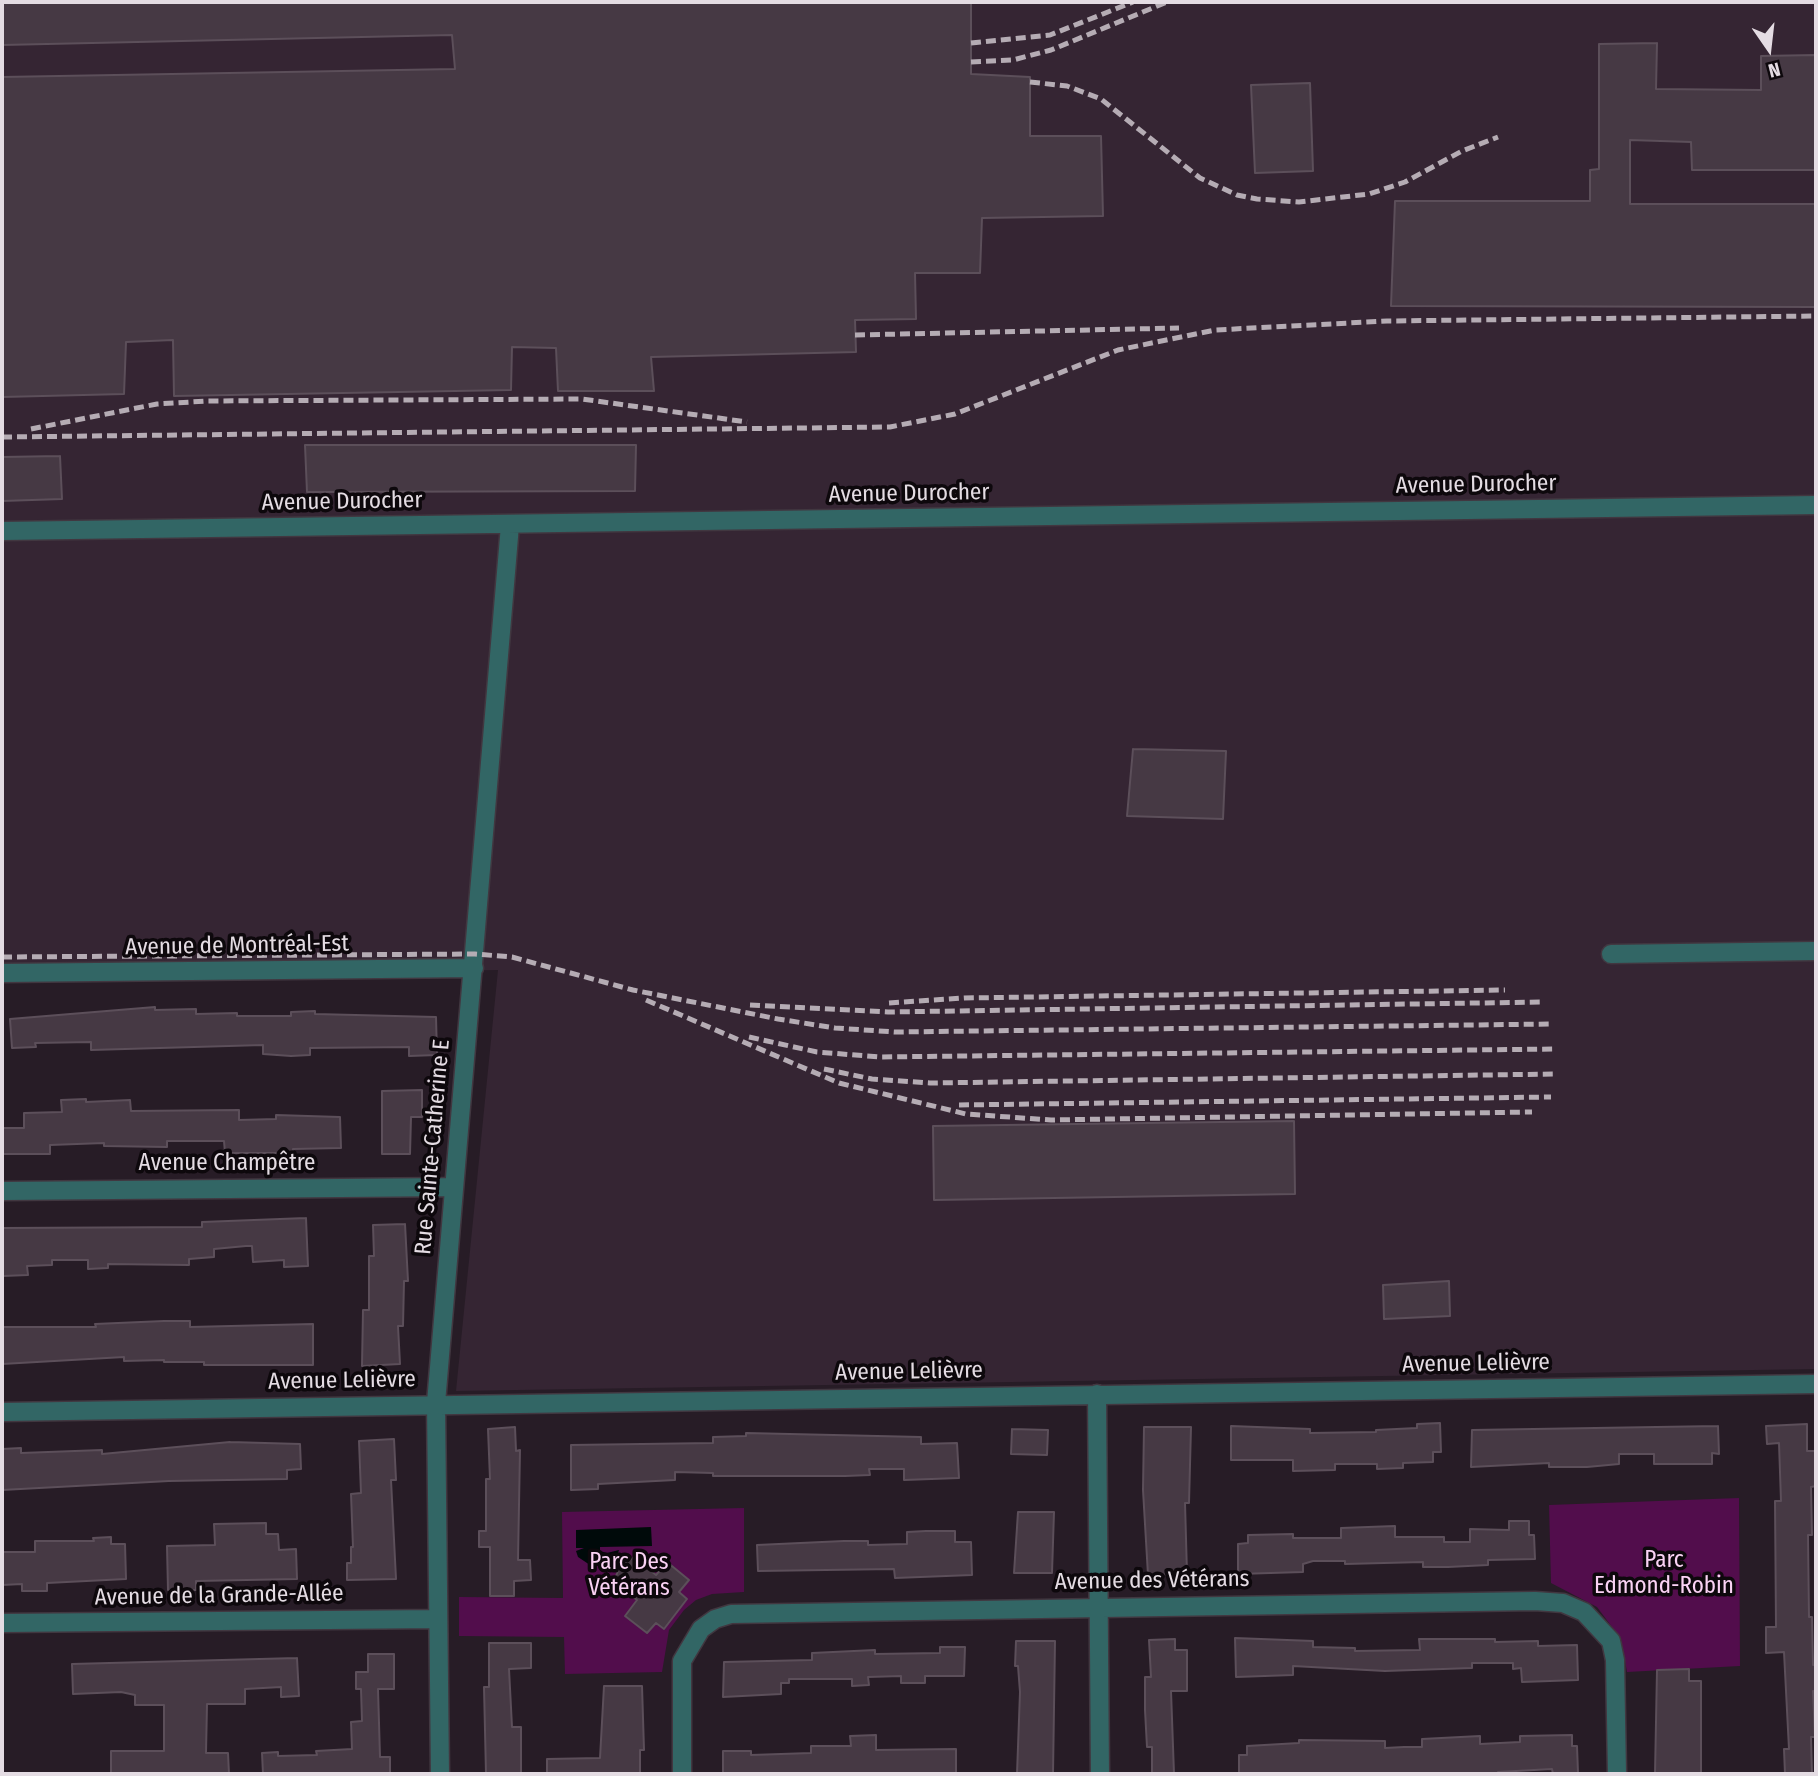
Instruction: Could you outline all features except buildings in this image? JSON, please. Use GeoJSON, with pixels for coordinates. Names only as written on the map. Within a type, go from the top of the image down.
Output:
{"type":"FeatureCollection","features":[{"type":"Feature","properties":{"kind":"street","name":"Avenue Durocher"},"geometry":{"type":"LineString","coordinates":[[2,531],[1816,505]]}},
{"type":"Feature","properties":{"kind":"street","name":"Rue Sainte-Catherine E"},"geometry":{"type":"LineString","coordinates":[[440,1774],[436,1403],[510,525]]}},
{"type":"Feature","properties":{"kind":"street"},"geometry":{"type":"LineString","coordinates":[[1611,954],[1816,951]]}},
{"type":"Feature","properties":{"kind":"street","name":"Avenue de Montréal-Est"},"geometry":{"type":"LineString","coordinates":[[2,973],[474,968]]}},
{"type":"Feature","properties":{"kind":"street","name":"Avenue Champêtre"},"geometry":{"type":"LineString","coordinates":[[2,1191],[453,1187]]}},
{"type":"Feature","properties":{"kind":"street","name":"Avenue Lelièvre"},"geometry":{"type":"LineString","coordinates":[[2,1412],[436,1403],[1816,1384]]}},
{"type":"Feature","properties":{"kind":"street"},"geometry":{"type":"LineString","coordinates":[[1097,1394],[1100,1774]]}},
{"type":"Feature","properties":{"kind":"street","name":"Avenue des Vétérans"},"geometry":{"type":"LineString","coordinates":[[682,1774],[682,1661],[701,1629],[715,1619],[756,1612],[1563,1602],[1584,1612],[1611,1641],[1615,1660],[1617,1774]]}},
{"type":"Feature","properties":{"kind":"street","name":"Avenue de la Grande-Allée"},"geometry":{"type":"LineString","coordinates":[[2,1623],[438,1619]]}},
{"type":"Feature","properties":{"kind":"shaded area"},"geometry":{"type":"Polygon","coordinates":[[[2,2],[1816,2],[1816,1369],[456,1391],[498,970],[2,979],[2,2]]]}},
{"type":"Feature","properties":{"kind":"shaded area"},"geometry":{"type":"Polygon","coordinates":[[[651,1527],[652,1546],[600,1547],[600,1551],[607,1553],[619,1550],[615,1562],[606,1556],[599,1563],[590,1565],[578,1557],[576,1551],[584,1548],[576,1548],[576,1530],[651,1527]]]}},
{"type":"Feature","properties":{"kind":"green space","name":"Parc Edmond-Robin"},"geometry":{"type":"Polygon","coordinates":[[[1739,1498],[1740,1666],[1627,1672],[1621,1639],[1597,1607],[1551,1583],[1549,1505],[1739,1498]]]}},
{"type":"Feature","properties":{"kind":"green space","name":"Parc Des Vétérans"},"geometry":{"type":"Polygon","coordinates":[[[744,1508],[744,1592],[712,1594],[696,1600],[684,1610],[669,1630],[662,1672],[565,1674],[564,1637],[459,1636],[459,1597],[563,1598],[562,1512],[744,1508]]]}},
{"type":"Feature","properties":{"kind":"railway"},"geometry":{"type":"LineString","coordinates":[[971,43],[1050,35],[1133,2]]}},
{"type":"Feature","properties":{"kind":"railway"},"geometry":{"type":"LineString","coordinates":[[971,62],[1013,60],[1051,50],[1167,2]]}},
{"type":"Feature","properties":{"kind":"railway"},"geometry":{"type":"LineString","coordinates":[[1030,82],[1067,86],[1101,99],[1200,178],[1237,195],[1257,199],[1299,202],[1369,194],[1405,182],[1462,151],[1498,137]]}},
{"type":"Feature","properties":{"kind":"railway"},"geometry":{"type":"LineString","coordinates":[[2,437],[890,427],[955,414],[1118,350],[1215,330],[1387,321],[1816,316]]}},
{"type":"Feature","properties":{"kind":"railway"},"geometry":{"type":"LineString","coordinates":[[855,335],[1179,328]]}},
{"type":"Feature","properties":{"kind":"railway"},"geometry":{"type":"LineString","coordinates":[[31,429],[157,404],[208,401],[582,399],[747,422]]}},
{"type":"Feature","properties":{"kind":"railway"},"geometry":{"type":"LineString","coordinates":[[2,957],[475,954],[512,957],[633,990],[778,1019],[835,1028],[895,1032],[1553,1024]]}},
{"type":"Feature","properties":{"kind":"railway"},"geometry":{"type":"LineString","coordinates":[[889,1003],[964,998],[1505,990]]}},
{"type":"Feature","properties":{"kind":"railway"},"geometry":{"type":"LineString","coordinates":[[646,1000],[839,1083],[966,1114],[1051,1120],[1532,1112]]}},
{"type":"Feature","properties":{"kind":"railway"},"geometry":{"type":"LineString","coordinates":[[750,1005],[888,1012],[1543,1002]]}},
{"type":"Feature","properties":{"kind":"railway"},"geometry":{"type":"LineString","coordinates":[[749,1037],[817,1052],[880,1057],[1555,1049]]}},
{"type":"Feature","properties":{"kind":"railway"},"geometry":{"type":"LineString","coordinates":[[824,1069],[872,1079],[930,1083],[1554,1074]]}},
{"type":"Feature","properties":{"kind":"railway"},"geometry":{"type":"LineString","coordinates":[[959,1105],[1551,1097]]}}]}
